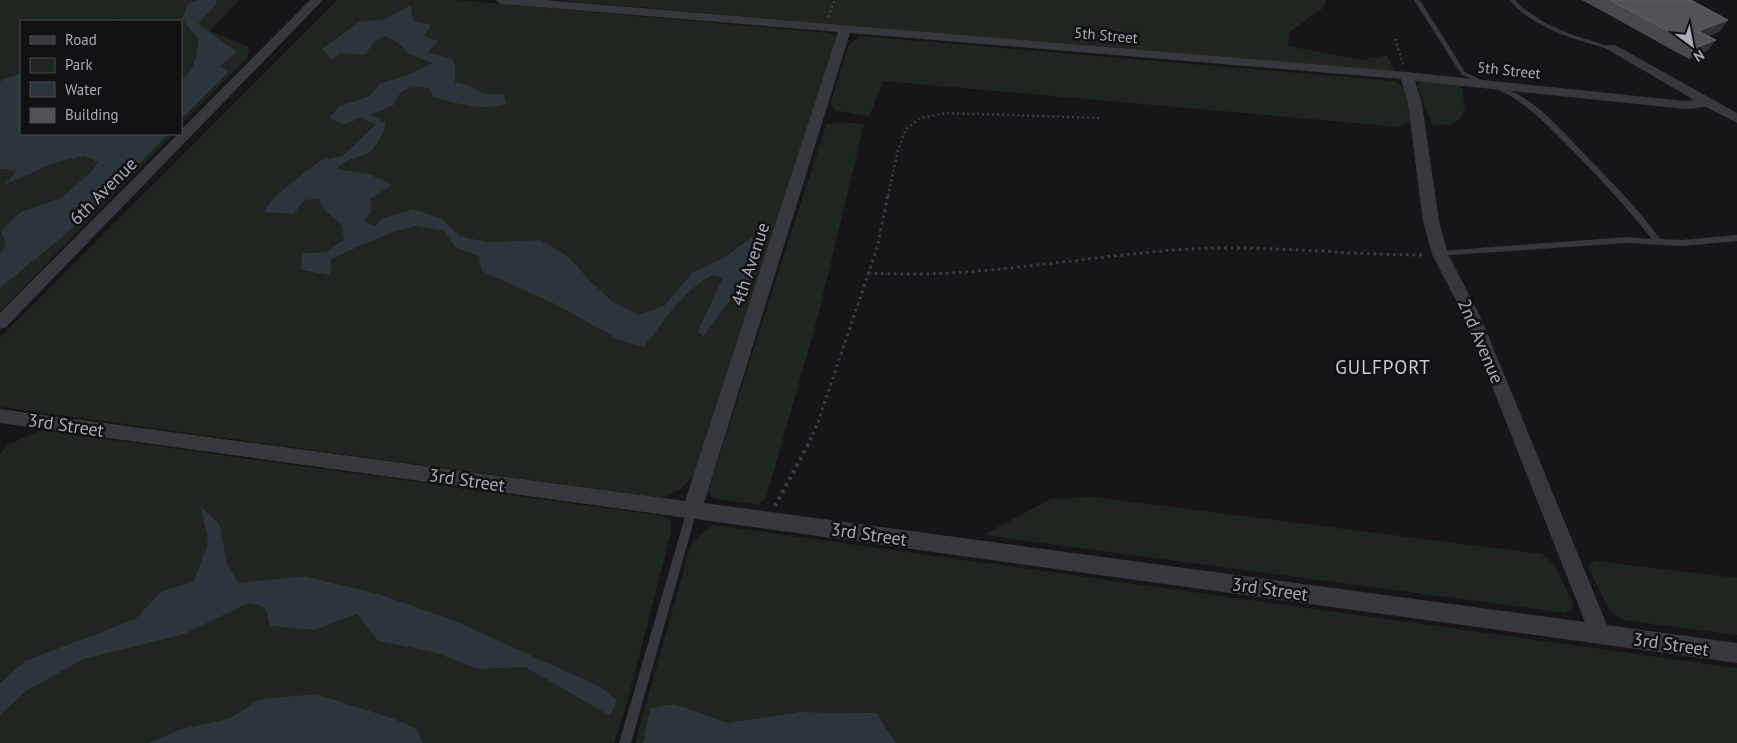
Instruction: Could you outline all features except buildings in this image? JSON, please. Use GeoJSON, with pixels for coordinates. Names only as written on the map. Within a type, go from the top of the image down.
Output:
{"type":"FeatureCollection","features":[{"type":"Feature","properties":{"kind":"street","name":"6th Avenue"},"geometry":{"type":"LineString","coordinates":[[0,323],[317,0]]}},
{"type":"Feature","properties":{"kind":"street","name":"5th Street"},"geometry":{"type":"LineString","coordinates":[[501,0],[1407,76],[1685,105],[1707,103]]}},
{"type":"Feature","properties":{"kind":"street","name":"4th Avenue"},"geometry":{"type":"LineString","coordinates":[[692,510],[845,29]]}},
{"type":"Feature","properties":{"kind":"street"},"geometry":{"type":"LineString","coordinates":[[1611,48],[1737,119]]}},
{"type":"Feature","properties":{"kind":"street","name":"2nd Avenue"},"geometry":{"type":"LineString","coordinates":[[1407,76],[1415,104],[1428,206],[1440,254],[1473,318],[1600,634]]}},
{"type":"Feature","properties":{"kind":"street","name":"3rd Street"},"geometry":{"type":"LineString","coordinates":[[0,416],[1737,653]]}},
{"type":"Feature","properties":{"kind":"lane"},"geometry":{"type":"LineString","coordinates":[[1417,0],[1463,73],[1475,81],[1519,98],[1536,110],[1596,169],[1657,240]]}},
{"type":"Feature","properties":{"kind":"lane"},"geometry":{"type":"LineString","coordinates":[[1512,0],[1527,14],[1557,32],[1611,48]]}},
{"type":"Feature","properties":{"kind":"lane"},"geometry":{"type":"LineString","coordinates":[[1440,254],[1627,240],[1657,240],[1682,243],[1737,238]]}},
{"type":"Feature","properties":{"kind":"lane"},"geometry":{"type":"LineString","coordinates":[[625,743],[692,510]]}},
{"type":"Feature","properties":{"kind":"path"},"geometry":{"type":"LineString","coordinates":[[1395,39],[1407,76]]}},
{"type":"Feature","properties":{"kind":"path"},"geometry":{"type":"LineString","coordinates":[[766,520],[803,456],[818,422],[877,248],[898,150],[906,129],[913,122],[928,115],[946,113],[1102,118]]}},
{"type":"Feature","properties":{"kind":"path"},"geometry":{"type":"LineString","coordinates":[[868,273],[924,274],[978,271],[1190,249],[1238,248],[1384,256],[1440,254]]}},
{"type":"Feature","properties":{"kind":"green space"},"geometry":{"type":"Polygon","coordinates":[[[0,0],[198,0],[188,4],[183,19],[198,39],[192,67],[182,79],[182,20],[118,20],[119,18],[114,20],[20,20],[20,73],[0,82],[0,0]]]}},
{"type":"Feature","properties":{"kind":"green space"},"geometry":{"type":"Polygon","coordinates":[[[217,0],[239,0],[210,31],[249,47],[248,57],[182,124],[182,118],[226,75],[197,24],[216,5],[217,0]]]}},
{"type":"Feature","properties":{"kind":"green space"},"geometry":{"type":"Polygon","coordinates":[[[337,0],[455,0],[829,33],[838,37],[694,474],[681,489],[662,498],[0,407],[0,338],[337,0]],[[409,5],[385,19],[358,23],[322,49],[341,52],[374,42],[385,36],[401,45],[408,54],[434,63],[402,77],[380,83],[369,96],[340,106],[362,116],[364,120],[376,124],[342,156],[321,160],[305,200],[319,198],[324,210],[342,225],[344,240],[326,252],[302,253],[301,270],[391,233],[416,226],[443,231],[456,248],[479,256],[557,305],[619,340],[644,347],[683,299],[712,275],[722,279],[698,331],[703,337],[732,298],[750,285],[763,227],[725,257],[692,273],[665,305],[639,315],[613,302],[588,280],[569,257],[541,240],[486,242],[460,236],[441,218],[382,219],[373,226],[363,221],[370,199],[391,185],[369,174],[337,169],[341,163],[367,154],[386,123],[369,115],[394,105],[400,94],[412,88],[429,88],[433,97],[462,104],[504,94],[484,94],[470,86],[455,82],[455,65],[427,53],[423,36],[412,21],[409,5]]]}},
{"type":"Feature","properties":{"kind":"green space"},"geometry":{"type":"Polygon","coordinates":[[[556,0],[1326,0],[1323,8],[1289,32],[1288,46],[1362,60],[1387,55],[1395,72],[556,0]]]}},
{"type":"Feature","properties":{"kind":"green space"},"geometry":{"type":"Polygon","coordinates":[[[860,36],[1394,81],[1405,89],[1410,121],[1400,127],[883,81],[869,117],[835,110],[830,104],[849,45],[860,36]]]}},
{"type":"Feature","properties":{"kind":"green space"},"geometry":{"type":"Polygon","coordinates":[[[1420,82],[1461,85],[1465,107],[1461,118],[1452,124],[1433,126],[1417,86],[1420,82]]]}},
{"type":"Feature","properties":{"kind":"green space"},"geometry":{"type":"Polygon","coordinates":[[[837,122],[864,124],[817,320],[766,498],[758,505],[713,498],[708,491],[826,125],[837,122]]]}},
{"type":"Feature","properties":{"kind":"green space"},"geometry":{"type":"Polygon","coordinates":[[[167,135],[172,135],[0,311],[0,288],[60,239],[119,185],[167,135]]]}},
{"type":"Feature","properties":{"kind":"green space"},"geometry":{"type":"Polygon","coordinates":[[[84,156],[98,162],[91,172],[61,198],[21,212],[6,246],[0,253],[0,169],[17,171],[5,184],[55,163],[84,156]]]}},
{"type":"Feature","properties":{"kind":"green space"},"geometry":{"type":"Polygon","coordinates":[[[41,430],[663,516],[671,522],[671,532],[627,703],[614,743],[423,743],[417,729],[395,719],[316,694],[261,699],[231,718],[181,729],[148,743],[0,743],[0,715],[28,690],[84,659],[185,634],[248,603],[265,607],[270,626],[315,630],[357,614],[378,641],[433,652],[479,669],[525,667],[610,716],[601,687],[453,620],[379,594],[304,576],[237,583],[227,563],[220,525],[202,506],[208,542],[194,583],[162,591],[135,619],[25,661],[0,683],[0,454],[8,445],[41,430]]]}},
{"type":"Feature","properties":{"kind":"green space"},"geometry":{"type":"Polygon","coordinates":[[[1093,497],[1542,554],[1554,564],[1574,606],[1565,613],[983,535],[1051,499],[1093,497]]]}},
{"type":"Feature","properties":{"kind":"green space"},"geometry":{"type":"Polygon","coordinates":[[[713,525],[1737,668],[1737,743],[896,743],[876,713],[798,712],[728,723],[675,704],[650,708],[643,743],[635,743],[690,548],[694,540],[713,525]]]}},
{"type":"Feature","properties":{"kind":"green space"},"geometry":{"type":"Polygon","coordinates":[[[1595,561],[1737,578],[1737,635],[1623,620],[1610,611],[1588,567],[1595,561]]]}},
{"type":"Feature","properties":{"kind":"water"},"geometry":{"type":"Polygon","coordinates":[[[198,0],[217,0],[216,5],[198,24],[237,52],[220,66],[228,71],[226,75],[182,118],[182,79],[192,67],[196,56],[198,39],[182,19],[188,4],[198,0]]]}},
{"type":"Feature","properties":{"kind":"water"},"geometry":{"type":"Polygon","coordinates":[[[410,5],[413,21],[431,25],[424,36],[438,41],[427,53],[451,58],[455,65],[455,82],[470,86],[484,94],[504,94],[506,104],[487,107],[469,106],[433,97],[429,88],[412,88],[400,94],[394,105],[370,115],[386,123],[378,141],[369,153],[346,161],[337,169],[369,174],[392,185],[370,199],[371,212],[364,221],[374,226],[382,219],[412,209],[441,218],[460,236],[486,242],[541,240],[569,257],[589,280],[613,302],[639,315],[665,305],[692,273],[725,257],[764,227],[766,235],[750,285],[732,298],[703,337],[698,331],[722,279],[712,275],[683,298],[644,347],[619,340],[557,305],[482,271],[479,256],[456,248],[443,231],[416,226],[391,233],[331,259],[330,275],[301,270],[302,253],[326,252],[344,240],[342,225],[324,210],[319,199],[305,200],[293,214],[263,212],[275,196],[321,160],[342,156],[376,124],[364,120],[362,117],[344,125],[329,118],[340,106],[369,96],[380,83],[402,77],[433,63],[408,54],[401,45],[385,36],[374,42],[365,55],[341,53],[332,60],[322,49],[359,22],[385,19],[410,5]]]}},
{"type":"Feature","properties":{"kind":"water"},"geometry":{"type":"Polygon","coordinates":[[[20,73],[20,135],[167,135],[119,185],[60,239],[0,288],[0,253],[6,246],[1,230],[21,212],[61,198],[91,172],[98,162],[84,156],[55,163],[4,185],[17,171],[0,169],[0,82],[20,73]]]}},
{"type":"Feature","properties":{"kind":"water"},"geometry":{"type":"Polygon","coordinates":[[[201,506],[220,525],[227,563],[238,583],[304,576],[379,594],[453,620],[601,687],[617,701],[610,716],[525,667],[479,669],[433,652],[378,641],[357,614],[315,630],[270,626],[265,607],[248,603],[185,634],[84,659],[28,690],[0,715],[0,683],[25,661],[135,619],[162,591],[194,582],[208,542],[201,506]]]}},
{"type":"Feature","properties":{"kind":"water"},"geometry":{"type":"Polygon","coordinates":[[[316,694],[395,719],[417,729],[423,743],[148,743],[181,729],[231,718],[260,699],[316,694]]]}},
{"type":"Feature","properties":{"kind":"water"},"geometry":{"type":"Polygon","coordinates":[[[675,704],[728,723],[798,712],[876,713],[896,743],[643,743],[650,708],[675,704]]]}},
{"type":"Feature","properties":{"kind":"district","name":"GULFPORT"},"geometry":{"type":"Point","coordinates":[1383,367]}}]}
